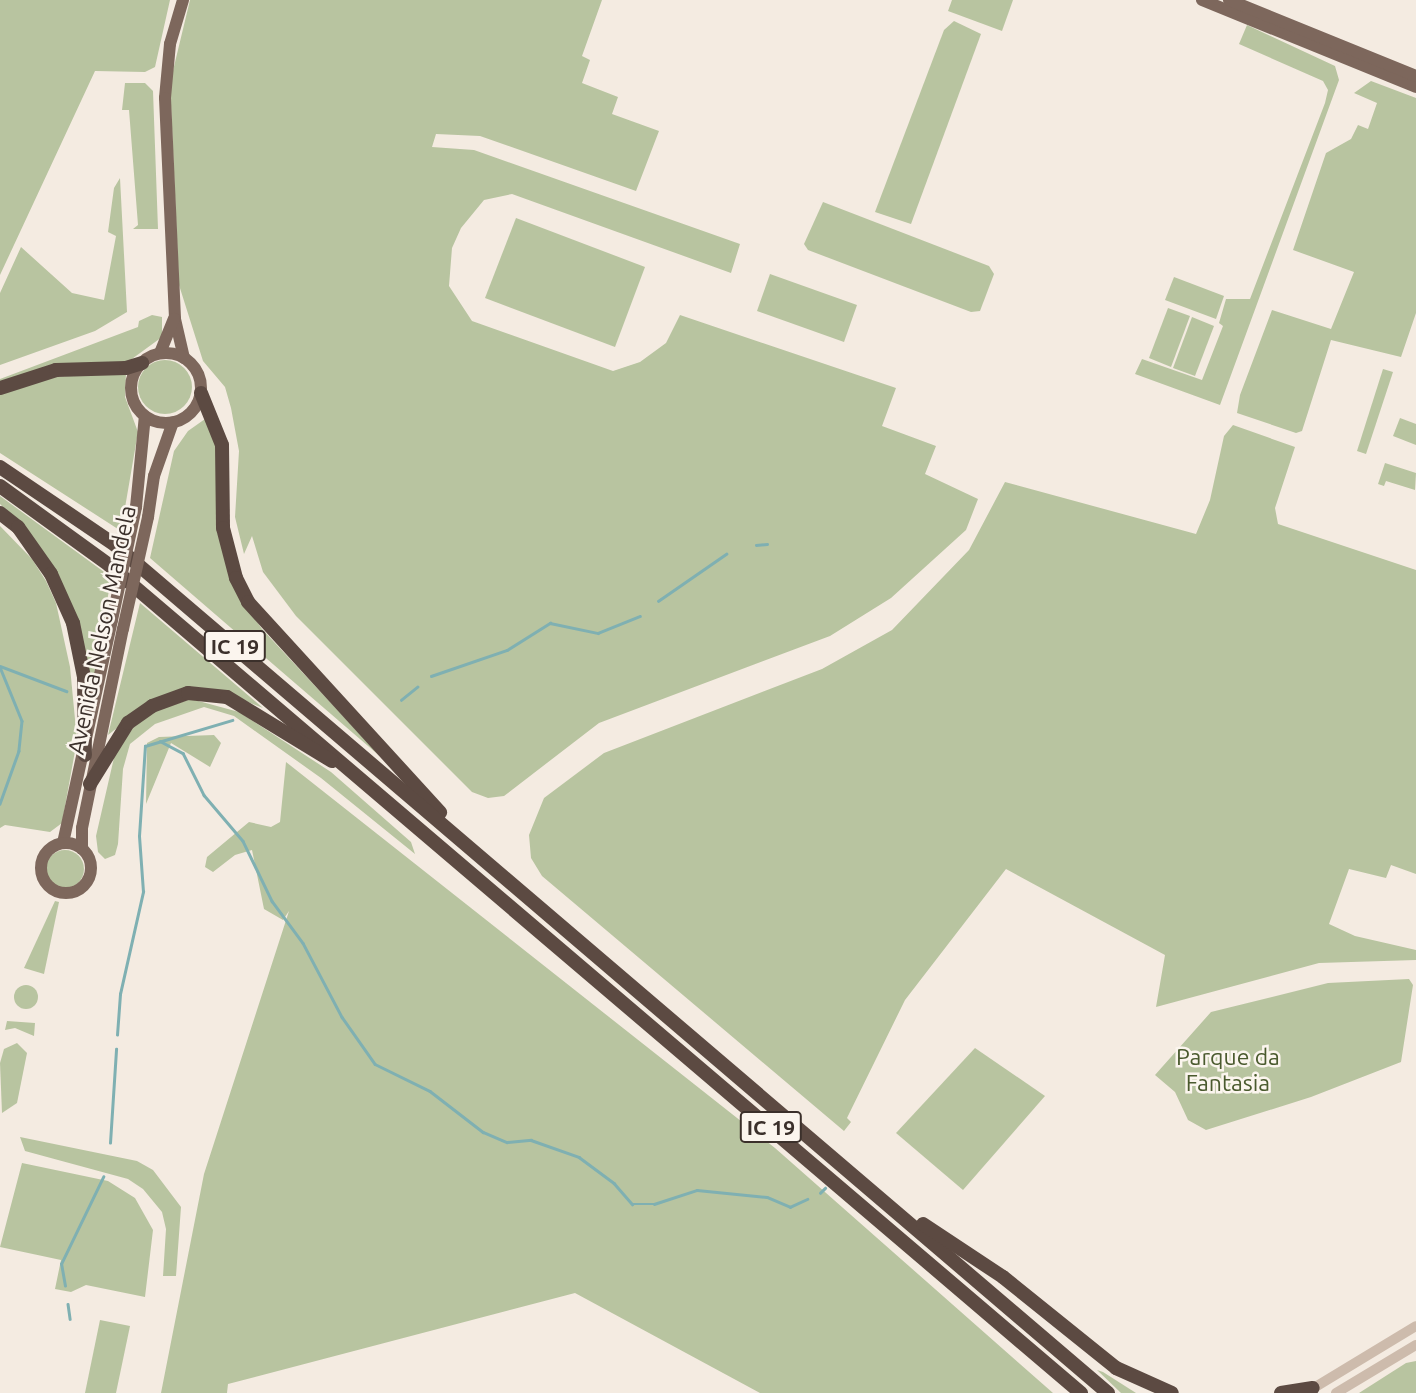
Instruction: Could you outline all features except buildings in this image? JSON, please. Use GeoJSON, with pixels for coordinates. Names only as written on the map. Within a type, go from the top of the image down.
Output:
{"type":"FeatureCollection","features":[{"type":"Feature","properties":{"kind":"highway"},"geometry":{"type":"LineString","coordinates":[[0,388],[56,370],[126,368],[142,363]]}},
{"type":"Feature","properties":{"kind":"highway"},"geometry":{"type":"LineString","coordinates":[[201,393],[222,446],[223,528],[236,578],[248,602],[415,781],[460,838]]}},
{"type":"Feature","properties":{"kind":"highway","name":"IC 19"},"geometry":{"type":"LineString","coordinates":[[0,467],[116,545],[1108,1393]]}},
{"type":"Feature","properties":{"kind":"highway","name":"IC 19"},"geometry":{"type":"LineString","coordinates":[[0,486],[109,565],[371,785],[1082,1393]]}},
{"type":"Feature","properties":{"kind":"highway"},"geometry":{"type":"LineString","coordinates":[[0,513],[18,527],[51,573],[73,623],[84,677],[85,755]]}},
{"type":"Feature","properties":{"kind":"highway"},"geometry":{"type":"LineString","coordinates":[[90,784],[110,746],[140,713],[174,696],[201,692],[244,705],[371,785]]}},
{"type":"Feature","properties":{"kind":"highway"},"geometry":{"type":"LineString","coordinates":[[885,1200],[1003,1277],[1115,1368],[1172,1393]]}},
{"type":"Feature","properties":{"kind":"highway"},"geometry":{"type":"LineString","coordinates":[[1281,1393],[1309,1391]]}},
{"type":"Feature","properties":{"kind":"main road"},"geometry":{"type":"LineString","coordinates":[[183,0],[170,44],[164,97],[174,319],[184,358]]}},
{"type":"Feature","properties":{"kind":"main road"},"geometry":{"type":"LineString","coordinates":[[1202,0],[1416,88]]}},
{"type":"Feature","properties":{"kind":"main road"},"geometry":{"type":"LineString","coordinates":[[1229,0],[1416,76]]}},
{"type":"Feature","properties":{"kind":"main road"},"geometry":{"type":"LineString","coordinates":[[160,354],[174,319]]}},
{"type":"Feature","properties":{"kind":"main road"},"geometry":{"type":"LineString","coordinates":[[160,354],[184,358],[196,369],[201,393],[186,416],[173,422],[145,416],[131,390],[142,363],[160,354]]}},
{"type":"Feature","properties":{"kind":"main road","name":"Avenida Nelson Mandela"},"geometry":{"type":"LineString","coordinates":[[62,843],[85,755],[136,507],[145,416]]}},
{"type":"Feature","properties":{"kind":"main road","name":"Avenida Nelson Mandela"},"geometry":{"type":"LineString","coordinates":[[82,849],[90,784],[148,517],[154,476],[173,422]]}},
{"type":"Feature","properties":{"kind":"main road"},"geometry":{"type":"LineString","coordinates":[[62,843],[82,849],[91,865],[86,883],[72,892],[61,892],[46,883],[41,866],[51,848],[62,843]]}},
{"type":"Feature","properties":{"kind":"street"},"geometry":{"type":"LineString","coordinates":[[1309,1391],[1416,1326]]}},
{"type":"Feature","properties":{"kind":"street"},"geometry":{"type":"LineString","coordinates":[[1389,1342],[1397,1356]]}},
{"type":"Feature","properties":{"kind":"street"},"geometry":{"type":"LineString","coordinates":[[1336,1393],[1416,1345]]}},
{"type":"Feature","properties":{"kind":"green space"},"geometry":{"type":"Polygon","coordinates":[[[0,0],[170,0],[155,67],[145,72],[95,71],[0,275],[0,0]]]}},
{"type":"Feature","properties":{"kind":"green space"},"geometry":{"type":"Polygon","coordinates":[[[190,0],[602,0],[582,56],[590,60],[582,83],[618,97],[612,114],[659,131],[636,191],[480,136],[436,134],[432,147],[474,150],[740,244],[731,273],[512,194],[484,200],[461,228],[452,248],[449,286],[472,321],[613,371],[640,362],[666,343],[680,315],[896,388],[882,426],[936,446],[925,474],[978,499],[966,530],[891,598],[830,636],[599,723],[504,796],[488,798],[472,792],[296,616],[263,572],[252,536],[244,554],[235,517],[239,451],[231,408],[225,387],[203,361],[179,285],[170,83],[190,0]]]}},
{"type":"Feature","properties":{"kind":"green space"},"geometry":{"type":"Polygon","coordinates":[[[952,0],[1013,0],[1002,31],[948,11],[952,0]]]}},
{"type":"Feature","properties":{"kind":"green space"},"geometry":{"type":"Polygon","coordinates":[[[954,21],[981,34],[911,224],[875,212],[944,30],[954,21]]]}},
{"type":"Feature","properties":{"kind":"green space"},"geometry":{"type":"Polygon","coordinates":[[[1247,25],[1335,66],[1339,80],[1220,405],[1135,374],[1142,359],[1202,380],[1223,326],[1219,323],[1226,299],[1250,299],[1325,103],[1328,90],[1323,81],[1239,44],[1247,25]]]}},
{"type":"Feature","properties":{"kind":"green space"},"geometry":{"type":"Polygon","coordinates":[[[1371,81],[1416,98],[1416,313],[1401,357],[1331,340],[1302,431],[1296,433],[1237,413],[1240,395],[1272,310],[1331,329],[1354,272],[1293,250],[1326,153],[1351,139],[1358,125],[1368,129],[1377,103],[1354,93],[1371,81]]]}},
{"type":"Feature","properties":{"kind":"green space"},"geometry":{"type":"Polygon","coordinates":[[[125,83],[145,83],[153,91],[158,229],[133,229],[138,225],[129,110],[122,110],[125,83]]]}},
{"type":"Feature","properties":{"kind":"green space"},"geometry":{"type":"Polygon","coordinates":[[[120,178],[127,312],[95,331],[0,365],[0,293],[21,247],[72,293],[104,300],[116,236],[108,232],[114,188],[120,178]]]}},
{"type":"Feature","properties":{"kind":"green space"},"geometry":{"type":"Polygon","coordinates":[[[823,202],[989,266],[994,274],[980,311],[971,312],[808,250],[804,244],[823,202]]]}},
{"type":"Feature","properties":{"kind":"green space"},"geometry":{"type":"Polygon","coordinates":[[[516,218],[645,267],[615,347],[485,298],[516,218]]]}},
{"type":"Feature","properties":{"kind":"green space"},"geometry":{"type":"Polygon","coordinates":[[[770,274],[857,305],[844,342],[757,311],[770,274]]]}},
{"type":"Feature","properties":{"kind":"green space"},"geometry":{"type":"Polygon","coordinates":[[[1174,277],[1224,296],[1216,319],[1165,300],[1174,277]]]}},
{"type":"Feature","properties":{"kind":"green space"},"geometry":{"type":"Polygon","coordinates":[[[1168,308],[1190,316],[1171,367],[1149,358],[1168,308]]]}},
{"type":"Feature","properties":{"kind":"green space"},"geometry":{"type":"Polygon","coordinates":[[[152,315],[162,317],[162,337],[125,364],[0,387],[0,379],[138,327],[139,321],[152,315]]]}},
{"type":"Feature","properties":{"kind":"green space"},"geometry":{"type":"Polygon","coordinates":[[[1192,317],[1214,326],[1195,376],[1173,368],[1192,317]]]}},
{"type":"Feature","properties":{"kind":"green space"},"geometry":{"type":"Polygon","coordinates":[[[165,360],[184,368],[192,387],[184,406],[165,414],[146,406],[138,387],[146,368],[165,360]]]}},
{"type":"Feature","properties":{"kind":"green space"},"geometry":{"type":"Polygon","coordinates":[[[1383,369],[1393,372],[1366,454],[1357,451],[1383,369]]]}},
{"type":"Feature","properties":{"kind":"green space"},"geometry":{"type":"Polygon","coordinates":[[[126,373],[125,397],[138,432],[121,531],[0,453],[0,394],[50,377],[126,373]]]}},
{"type":"Feature","properties":{"kind":"green space"},"geometry":{"type":"Polygon","coordinates":[[[1400,418],[1416,424],[1416,445],[1393,436],[1400,418]]]}},
{"type":"Feature","properties":{"kind":"green space"},"geometry":{"type":"Polygon","coordinates":[[[205,419],[216,446],[216,529],[244,603],[262,629],[382,758],[150,558],[174,451],[188,431],[205,419]]]}},
{"type":"Feature","properties":{"kind":"green space"},"geometry":{"type":"Polygon","coordinates":[[[1233,425],[1295,447],[1275,508],[1278,524],[1416,570],[1416,874],[1391,865],[1386,878],[1349,869],[1329,924],[1355,936],[1416,950],[1416,960],[1319,963],[1156,1007],[1165,955],[1006,869],[905,1000],[847,1118],[851,1122],[844,1131],[542,876],[531,858],[529,835],[544,798],[604,753],[822,669],[892,630],[969,550],[1005,482],[1196,534],[1210,500],[1224,436],[1233,425]]]}},
{"type":"Feature","properties":{"kind":"green space"},"geometry":{"type":"Polygon","coordinates":[[[1385,463],[1416,473],[1415,490],[1386,481],[1384,486],[1378,484],[1385,463]]]}},
{"type":"Feature","properties":{"kind":"green space"},"geometry":{"type":"Polygon","coordinates":[[[0,496],[111,577],[92,697],[86,666],[33,538],[0,504],[0,496]]]}},
{"type":"Feature","properties":{"kind":"green space"},"geometry":{"type":"Polygon","coordinates":[[[0,526],[32,559],[46,581],[56,603],[70,667],[77,740],[62,823],[50,832],[5,825],[0,828],[0,526]]]}},
{"type":"Feature","properties":{"kind":"green space"},"geometry":{"type":"Polygon","coordinates":[[[140,603],[263,708],[238,698],[150,702],[108,735],[140,603]]]}},
{"type":"Feature","properties":{"kind":"green space"},"geometry":{"type":"Polygon","coordinates":[[[191,699],[239,712],[331,772],[411,842],[415,854],[321,778],[234,716],[204,707],[155,724],[130,744],[123,769],[118,844],[115,855],[105,859],[98,852],[96,836],[116,749],[134,727],[155,711],[191,699]]]}},
{"type":"Feature","properties":{"kind":"green space"},"geometry":{"type":"Polygon","coordinates":[[[214,735],[221,743],[210,767],[171,743],[146,804],[147,743],[159,737],[214,735]]]}},
{"type":"Feature","properties":{"kind":"green space"},"geometry":{"type":"Polygon","coordinates":[[[286,762],[775,1148],[1053,1393],[760,1393],[575,1293],[228,1384],[227,1393],[161,1393],[204,1174],[289,911],[283,920],[264,909],[252,850],[235,855],[213,872],[205,867],[207,857],[249,822],[271,827],[280,822],[286,762]]]}},
{"type":"Feature","properties":{"kind":"green space"},"geometry":{"type":"Polygon","coordinates":[[[65,850],[78,856],[84,869],[78,882],[65,888],[52,882],[46,869],[52,856],[65,850]]]}},
{"type":"Feature","properties":{"kind":"green space"},"geometry":{"type":"Polygon","coordinates":[[[55,901],[59,902],[44,974],[24,968],[55,901]]]}},
{"type":"Feature","properties":{"kind":"green space","name":"Parque da Fantasia"},"geometry":{"type":"Polygon","coordinates":[[[1409,979],[1413,985],[1401,1062],[1311,1097],[1206,1130],[1188,1120],[1175,1092],[1155,1075],[1211,1012],[1328,983],[1409,979]]]}},
{"type":"Feature","properties":{"kind":"green space"},"geometry":{"type":"Polygon","coordinates":[[[26,985],[35,988],[38,997],[35,1006],[26,1009],[17,1006],[14,997],[17,988],[26,985]]]}},
{"type":"Feature","properties":{"kind":"green space"},"geometry":{"type":"Polygon","coordinates":[[[7,1021],[35,1023],[34,1036],[15,1028],[5,1030],[7,1021]]]}},
{"type":"Feature","properties":{"kind":"green space"},"geometry":{"type":"Polygon","coordinates":[[[17,1043],[27,1053],[17,1103],[2,1113],[0,1063],[4,1049],[17,1043]]]}},
{"type":"Feature","properties":{"kind":"green space"},"geometry":{"type":"Polygon","coordinates":[[[975,1048],[1045,1096],[963,1190],[896,1133],[975,1048]]]}},
{"type":"Feature","properties":{"kind":"green space"},"geometry":{"type":"Polygon","coordinates":[[[20,1137],[137,1161],[153,1170],[181,1207],[176,1276],[163,1276],[166,1229],[162,1212],[143,1189],[128,1179],[25,1151],[20,1137]]]}},
{"type":"Feature","properties":{"kind":"green space"},"geometry":{"type":"Polygon","coordinates":[[[22,1163],[108,1181],[135,1198],[153,1230],[145,1297],[86,1285],[71,1292],[55,1289],[61,1260],[0,1247],[22,1163]]]}},
{"type":"Feature","properties":{"kind":"green space"},"geometry":{"type":"Polygon","coordinates":[[[100,1320],[130,1326],[116,1393],[85,1393],[100,1320]]]}},
{"type":"Feature","properties":{"kind":"green space"},"geometry":{"type":"Polygon","coordinates":[[[1416,1361],[1416,1393],[1359,1393],[1406,1363],[1416,1361]]]}},
{"type":"Feature","properties":{"kind":"green space"},"geometry":{"type":"Polygon","coordinates":[[[1097,1370],[1103,1372],[1136,1393],[1121,1393],[1097,1370]]]}},
{"type":"Feature","properties":{"kind":"waterway"},"geometry":{"type":"LineString","coordinates":[[756,545],[767,544]]}},
{"type":"Feature","properties":{"kind":"waterway"},"geometry":{"type":"LineString","coordinates":[[658,601],[726,554]]}},
{"type":"Feature","properties":{"kind":"waterway"},"geometry":{"type":"LineString","coordinates":[[431,676],[507,650],[550,623],[598,633],[640,616]]}},
{"type":"Feature","properties":{"kind":"waterway"},"geometry":{"type":"LineString","coordinates":[[0,666],[66,691]]}},
{"type":"Feature","properties":{"kind":"waterway"},"geometry":{"type":"LineString","coordinates":[[0,667],[22,721],[19,751],[0,804]]}},
{"type":"Feature","properties":{"kind":"waterway"},"geometry":{"type":"LineString","coordinates":[[401,700],[417,687]]}},
{"type":"Feature","properties":{"kind":"waterway"},"geometry":{"type":"LineString","coordinates":[[117,1035],[120,994],[143,892],[139,836],[145,746],[232,720]]}},
{"type":"Feature","properties":{"kind":"waterway"},"geometry":{"type":"LineString","coordinates":[[160,741],[183,753],[204,795],[243,841],[272,901],[303,943],[342,1017],[375,1064],[430,1091],[483,1132],[507,1142],[531,1140],[579,1157],[614,1183],[632,1204],[654,1204],[697,1190],[767,1197],[790,1207],[807,1199]]}},
{"type":"Feature","properties":{"kind":"waterway"},"geometry":{"type":"LineString","coordinates":[[110,1143],[116,1049]]}},
{"type":"Feature","properties":{"kind":"waterway"},"geometry":{"type":"LineString","coordinates":[[65,1286],[61,1264],[103,1177]]}},
{"type":"Feature","properties":{"kind":"waterway"},"geometry":{"type":"LineString","coordinates":[[820,1193],[825,1188]]}},
{"type":"Feature","properties":{"kind":"waterway"},"geometry":{"type":"LineString","coordinates":[[68,1304],[70,1319]]}}]}
